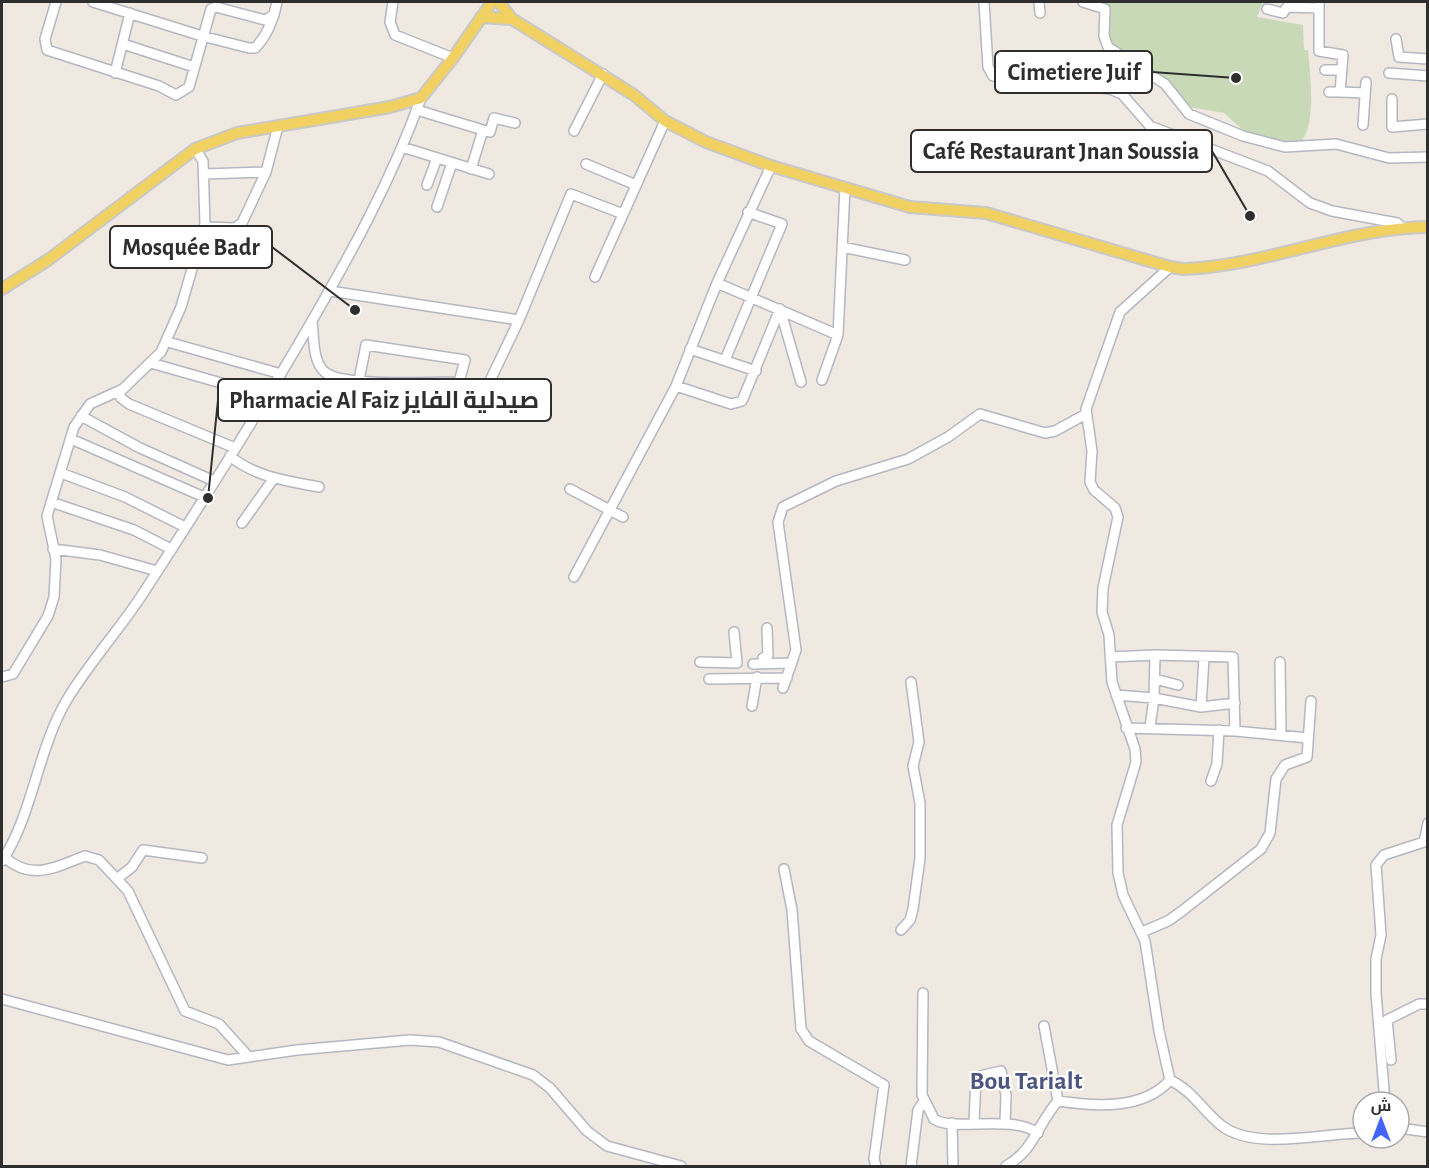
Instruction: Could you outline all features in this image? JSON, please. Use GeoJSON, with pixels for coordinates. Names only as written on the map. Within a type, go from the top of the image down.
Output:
{"type":"FeatureCollection","features":[{"type":"Feature","properties":{"kind":"main road"},"geometry":{"type":"LineString","coordinates":[[2,289],[48,260],[195,149],[237,133],[390,107],[421,98],[453,58],[492,2]]}},
{"type":"Feature","properties":{"kind":"main road"},"geometry":{"type":"LineString","coordinates":[[499,2],[512,20],[603,74],[634,95],[665,121],[706,142],[771,166],[916,209],[986,213],[1170,267],[1200,268],[1238,263],[1332,239],[1403,228],[1428,228]]}},
{"type":"Feature","properties":{"kind":"main road"},"geometry":{"type":"LineString","coordinates":[[481,18],[512,20]]}},
{"type":"Feature","properties":{"kind":"street"},"geometry":{"type":"LineString","coordinates":[[57,2],[45,39],[47,50],[159,86],[176,95],[189,87],[209,12],[216,7],[265,20],[274,15]]}},
{"type":"Feature","properties":{"kind":"street"},"geometry":{"type":"LineString","coordinates":[[93,2],[202,36],[255,48],[274,15],[277,2]]}},
{"type":"Feature","properties":{"kind":"street"},"geometry":{"type":"LineString","coordinates":[[393,2],[390,26],[395,35],[453,58]]}},
{"type":"Feature","properties":{"kind":"street"},"geometry":{"type":"LineString","coordinates":[[984,2],[988,67],[993,76],[1110,89],[1127,100],[1150,126],[1268,171],[1310,203],[1332,211],[1397,223],[1403,228]]}},
{"type":"Feature","properties":{"kind":"street"},"geometry":{"type":"LineString","coordinates":[[1039,2],[1040,13]]}},
{"type":"Feature","properties":{"kind":"street"},"geometry":{"type":"LineString","coordinates":[[1088,2],[1105,9],[1104,36],[1108,46],[1165,84],[1185,110],[1194,117],[1243,136],[1285,147],[1336,144],[1389,158],[1428,157]]}},
{"type":"Feature","properties":{"kind":"street"},"geometry":{"type":"LineString","coordinates":[[1267,9],[1283,13],[1287,7],[1319,5],[1319,51],[1342,53],[1340,92]]}},
{"type":"Feature","properties":{"kind":"street"},"geometry":{"type":"LineString","coordinates":[[115,73],[130,13]]}},
{"type":"Feature","properties":{"kind":"street"},"geometry":{"type":"LineString","coordinates":[[1396,39],[1400,57],[1428,59]]}},
{"type":"Feature","properties":{"kind":"street"},"geometry":{"type":"LineString","coordinates":[[123,44],[194,67]]}},
{"type":"Feature","properties":{"kind":"street"},"geometry":{"type":"LineString","coordinates":[[1325,70],[1341,70]]}},
{"type":"Feature","properties":{"kind":"street"},"geometry":{"type":"LineString","coordinates":[[1389,73],[1428,76]]}},
{"type":"Feature","properties":{"kind":"street"},"geometry":{"type":"LineString","coordinates":[[574,131],[603,74]]}},
{"type":"Feature","properties":{"kind":"street"},"geometry":{"type":"LineString","coordinates":[[1363,125],[1366,82]]}},
{"type":"Feature","properties":{"kind":"street"},"geometry":{"type":"LineString","coordinates":[[1329,92],[1365,93]]}},
{"type":"Feature","properties":{"kind":"street"},"geometry":{"type":"LineString","coordinates":[[247,1055],[219,1024],[185,1011],[146,933],[131,896],[118,878],[99,860],[89,856],[47,870],[19,868],[3,859],[14,839],[47,741],[60,713],[157,571],[266,399],[330,291],[381,196],[421,98]]}},
{"type":"Feature","properties":{"kind":"street"},"geometry":{"type":"LineString","coordinates":[[1392,99],[1392,127],[1428,124]]}},
{"type":"Feature","properties":{"kind":"street"},"geometry":{"type":"LineString","coordinates":[[417,110],[490,132],[494,117],[515,123]]}},
{"type":"Feature","properties":{"kind":"street"},"geometry":{"type":"LineString","coordinates":[[595,277],[665,121]]}},
{"type":"Feature","properties":{"kind":"street"},"geometry":{"type":"LineString","coordinates":[[204,227],[239,227],[266,172],[278,126]]}},
{"type":"Feature","properties":{"kind":"street"},"geometry":{"type":"LineString","coordinates":[[471,169],[483,130]]}},
{"type":"Feature","properties":{"kind":"street"},"geometry":{"type":"LineString","coordinates":[[402,147],[489,174]]}},
{"type":"Feature","properties":{"kind":"street"},"geometry":{"type":"LineString","coordinates":[[2,677],[13,674],[50,610],[56,578],[47,519],[71,439],[81,416],[95,401],[119,391],[151,363],[168,342],[204,227],[203,161],[195,149]]}},
{"type":"Feature","properties":{"kind":"street"},"geometry":{"type":"LineString","coordinates":[[427,185],[437,158]]}},
{"type":"Feature","properties":{"kind":"street"},"geometry":{"type":"LineString","coordinates":[[437,207],[452,163]]}},
{"type":"Feature","properties":{"kind":"street"},"geometry":{"type":"LineString","coordinates":[[586,164],[636,184]]}},
{"type":"Feature","properties":{"kind":"street"},"geometry":{"type":"LineString","coordinates":[[574,577],[676,386],[717,283],[771,166]]}},
{"type":"Feature","properties":{"kind":"street"},"geometry":{"type":"LineString","coordinates":[[204,174],[266,172]]}},
{"type":"Feature","properties":{"kind":"street"},"geometry":{"type":"LineString","coordinates":[[822,380],[838,335],[845,188]]}},
{"type":"Feature","properties":{"kind":"street"},"geometry":{"type":"LineString","coordinates":[[487,387],[519,320],[571,194],[623,214]]}},
{"type":"Feature","properties":{"kind":"street"},"geometry":{"type":"LineString","coordinates":[[725,360],[749,298],[782,224],[748,212]]}},
{"type":"Feature","properties":{"kind":"street"},"geometry":{"type":"LineString","coordinates":[[842,246],[905,260]]}},
{"type":"Feature","properties":{"kind":"street"},"geometry":{"type":"LineString","coordinates":[[1170,267],[1120,312],[1086,414],[1091,443],[1090,482],[1094,490],[1115,508],[1119,518],[1102,602],[1109,635],[1116,695],[1135,749],[1136,762],[1118,825],[1119,873],[1123,895],[1142,932],[1147,949],[1158,1031],[1170,1080],[1189,1090],[1222,1125],[1244,1137],[1270,1139],[1351,1133]]}},
{"type":"Feature","properties":{"kind":"street"},"geometry":{"type":"LineString","coordinates":[[717,283],[838,335]]}},
{"type":"Feature","properties":{"kind":"street"},"geometry":{"type":"LineString","coordinates":[[330,291],[519,320]]}},
{"type":"Feature","properties":{"kind":"street"},"geometry":{"type":"LineString","coordinates":[[676,386],[738,404],[742,401],[756,371],[780,309]]}},
{"type":"Feature","properties":{"kind":"street"},"geometry":{"type":"LineString","coordinates":[[780,309],[801,382]]}},
{"type":"Feature","properties":{"kind":"street"},"geometry":{"type":"LineString","coordinates":[[312,321],[316,356],[322,367],[327,373],[346,380],[359,381],[459,382],[465,360],[366,345],[359,381]]}},
{"type":"Feature","properties":{"kind":"street"},"geometry":{"type":"LineString","coordinates":[[168,342],[281,374]]}},
{"type":"Feature","properties":{"kind":"street"},"geometry":{"type":"LineString","coordinates":[[690,349],[756,371]]}},
{"type":"Feature","properties":{"kind":"street"},"geometry":{"type":"LineString","coordinates":[[151,363],[228,385],[266,399]]}},
{"type":"Feature","properties":{"kind":"street"},"geometry":{"type":"LineString","coordinates":[[119,391],[121,398],[129,404],[232,452],[244,468],[274,478],[319,488]]}},
{"type":"Feature","properties":{"kind":"street"},"geometry":{"type":"LineString","coordinates":[[783,688],[796,650],[778,522],[783,507],[836,481],[908,459],[948,437],[981,414],[1045,433],[1055,431],[1086,414]]}},
{"type":"Feature","properties":{"kind":"street"},"geometry":{"type":"LineString","coordinates":[[81,416],[140,448],[214,481]]}},
{"type":"Feature","properties":{"kind":"street"},"geometry":{"type":"LineString","coordinates":[[71,439],[204,497]]}},
{"type":"Feature","properties":{"kind":"street"},"geometry":{"type":"LineString","coordinates":[[61,473],[125,497],[185,527]]}},
{"type":"Feature","properties":{"kind":"street"},"geometry":{"type":"LineString","coordinates":[[242,523],[274,478]]}},
{"type":"Feature","properties":{"kind":"street"},"geometry":{"type":"LineString","coordinates":[[570,489],[623,517]]}},
{"type":"Feature","properties":{"kind":"street"},"geometry":{"type":"LineString","coordinates":[[51,502],[134,530],[171,549]]}},
{"type":"Feature","properties":{"kind":"street"},"geometry":{"type":"LineString","coordinates":[[53,549],[100,555],[157,571]]}},
{"type":"Feature","properties":{"kind":"street"},"geometry":{"type":"LineString","coordinates":[[754,661],[768,656],[767,628]]}},
{"type":"Feature","properties":{"kind":"street"},"geometry":{"type":"LineString","coordinates":[[700,662],[737,663],[734,632]]}},
{"type":"Feature","properties":{"kind":"street"},"geometry":{"type":"LineString","coordinates":[[1110,657],[1155,655],[1233,657],[1235,730]]}},
{"type":"Feature","properties":{"kind":"street"},"geometry":{"type":"LineString","coordinates":[[1150,727],[1154,698],[1155,655]]}},
{"type":"Feature","properties":{"kind":"street"},"geometry":{"type":"LineString","coordinates":[[736,656],[754,661],[792,663]]}},
{"type":"Feature","properties":{"kind":"street"},"geometry":{"type":"LineString","coordinates":[[1201,707],[1204,658]]}},
{"type":"Feature","properties":{"kind":"street"},"geometry":{"type":"LineString","coordinates":[[1280,662],[1281,735]]}},
{"type":"Feature","properties":{"kind":"street"},"geometry":{"type":"LineString","coordinates":[[752,706],[757,677]]}},
{"type":"Feature","properties":{"kind":"street"},"geometry":{"type":"LineString","coordinates":[[709,679],[787,678]]}},
{"type":"Feature","properties":{"kind":"street"},"geometry":{"type":"LineString","coordinates":[[1155,679],[1178,685]]}},
{"type":"Feature","properties":{"kind":"street"},"geometry":{"type":"LineString","coordinates":[[901,930],[910,920],[913,909],[920,858],[920,803],[914,766],[919,742],[911,682]]}},
{"type":"Feature","properties":{"kind":"street"},"geometry":{"type":"LineString","coordinates":[[1116,695],[1154,698],[1201,707],[1235,703]]}},
{"type":"Feature","properties":{"kind":"street"},"geometry":{"type":"LineString","coordinates":[[1142,932],[1168,921],[1261,849],[1269,837],[1276,779],[1285,765],[1307,757],[1311,701]]}},
{"type":"Feature","properties":{"kind":"street"},"geometry":{"type":"LineString","coordinates":[[1126,728],[1235,730],[1308,738]]}},
{"type":"Feature","properties":{"kind":"street"},"geometry":{"type":"LineString","coordinates":[[1211,781],[1217,764],[1219,730]]}},
{"type":"Feature","properties":{"kind":"street"},"geometry":{"type":"LineString","coordinates":[[1384,1090],[1377,993],[1377,959],[1381,935],[1376,865],[1384,855],[1424,842],[1428,823]]}},
{"type":"Feature","properties":{"kind":"street"},"geometry":{"type":"LineString","coordinates":[[118,878],[132,867],[143,850],[202,858]]}},
{"type":"Feature","properties":{"kind":"street"},"geometry":{"type":"LineString","coordinates":[[784,869],[792,910],[794,957],[799,982],[803,1034],[815,1044],[884,1085],[875,1155],[876,1167]]}},
{"type":"Feature","properties":{"kind":"street"},"geometry":{"type":"LineString","coordinates":[[923,993],[922,1095],[924,1104],[936,1121],[1026,1126],[1038,1133]]}},
{"type":"Feature","properties":{"kind":"street"},"geometry":{"type":"LineString","coordinates":[[2,999],[224,1059],[410,1040],[448,1044],[533,1075],[550,1088],[587,1131],[607,1146],[681,1167]]}},
{"type":"Feature","properties":{"kind":"street"},"geometry":{"type":"LineString","coordinates":[[1391,1060],[1387,1020],[1425,1002]]}},
{"type":"Feature","properties":{"kind":"street"},"geometry":{"type":"LineString","coordinates":[[1006,1167],[1027,1151],[1058,1101],[1044,1026]]}},
{"type":"Feature","properties":{"kind":"street"},"geometry":{"type":"LineString","coordinates":[[974,1122],[976,1077],[1001,1071],[1006,1095],[1005,1124]]}},
{"type":"Feature","properties":{"kind":"street"},"geometry":{"type":"LineString","coordinates":[[1058,1101],[1116,1105],[1150,1094],[1170,1080]]}},
{"type":"Feature","properties":{"kind":"street"},"geometry":{"type":"LineString","coordinates":[[911,1167],[918,1110],[924,1104]]}},
{"type":"Feature","properties":{"kind":"street"},"geometry":{"type":"LineString","coordinates":[[952,1123],[953,1167]]}},
{"type":"Feature","properties":{"kind":"street"},"geometry":{"type":"LineString","coordinates":[[1411,1130],[1428,1132]]}},
{"type":"Feature","properties":{"kind":"green space"},"geometry":{"type":"Polygon","coordinates":[[[1106,2],[1263,2],[1257,17],[1303,25],[1304,50],[1308,50],[1311,87],[1310,115],[1304,138],[1297,146],[1250,136],[1224,113],[1190,107],[1106,41],[1106,2]]]}},
{"type":"Feature","properties":{"kind":"place","name":"Cimetiere Juif"},"geometry":{"type":"Point","coordinates":[1236,78]}},
{"type":"Feature","properties":{"kind":"place","name":"Café Restaurant Jnan Soussia"},"geometry":{"type":"Point","coordinates":[1250,216]}},
{"type":"Feature","properties":{"kind":"place","name":"Mosquée Badr"},"geometry":{"type":"Point","coordinates":[355,310]}},
{"type":"Feature","properties":{"kind":"place","name":"Pharmacie Al Faiz صيدلية الفايز"},"geometry":{"type":"Point","coordinates":[208,498]}},
{"type":"Feature","properties":{"kind":"district","name":"Bou Tarialt"},"geometry":{"type":"Point","coordinates":[1026,1081]}}]}
